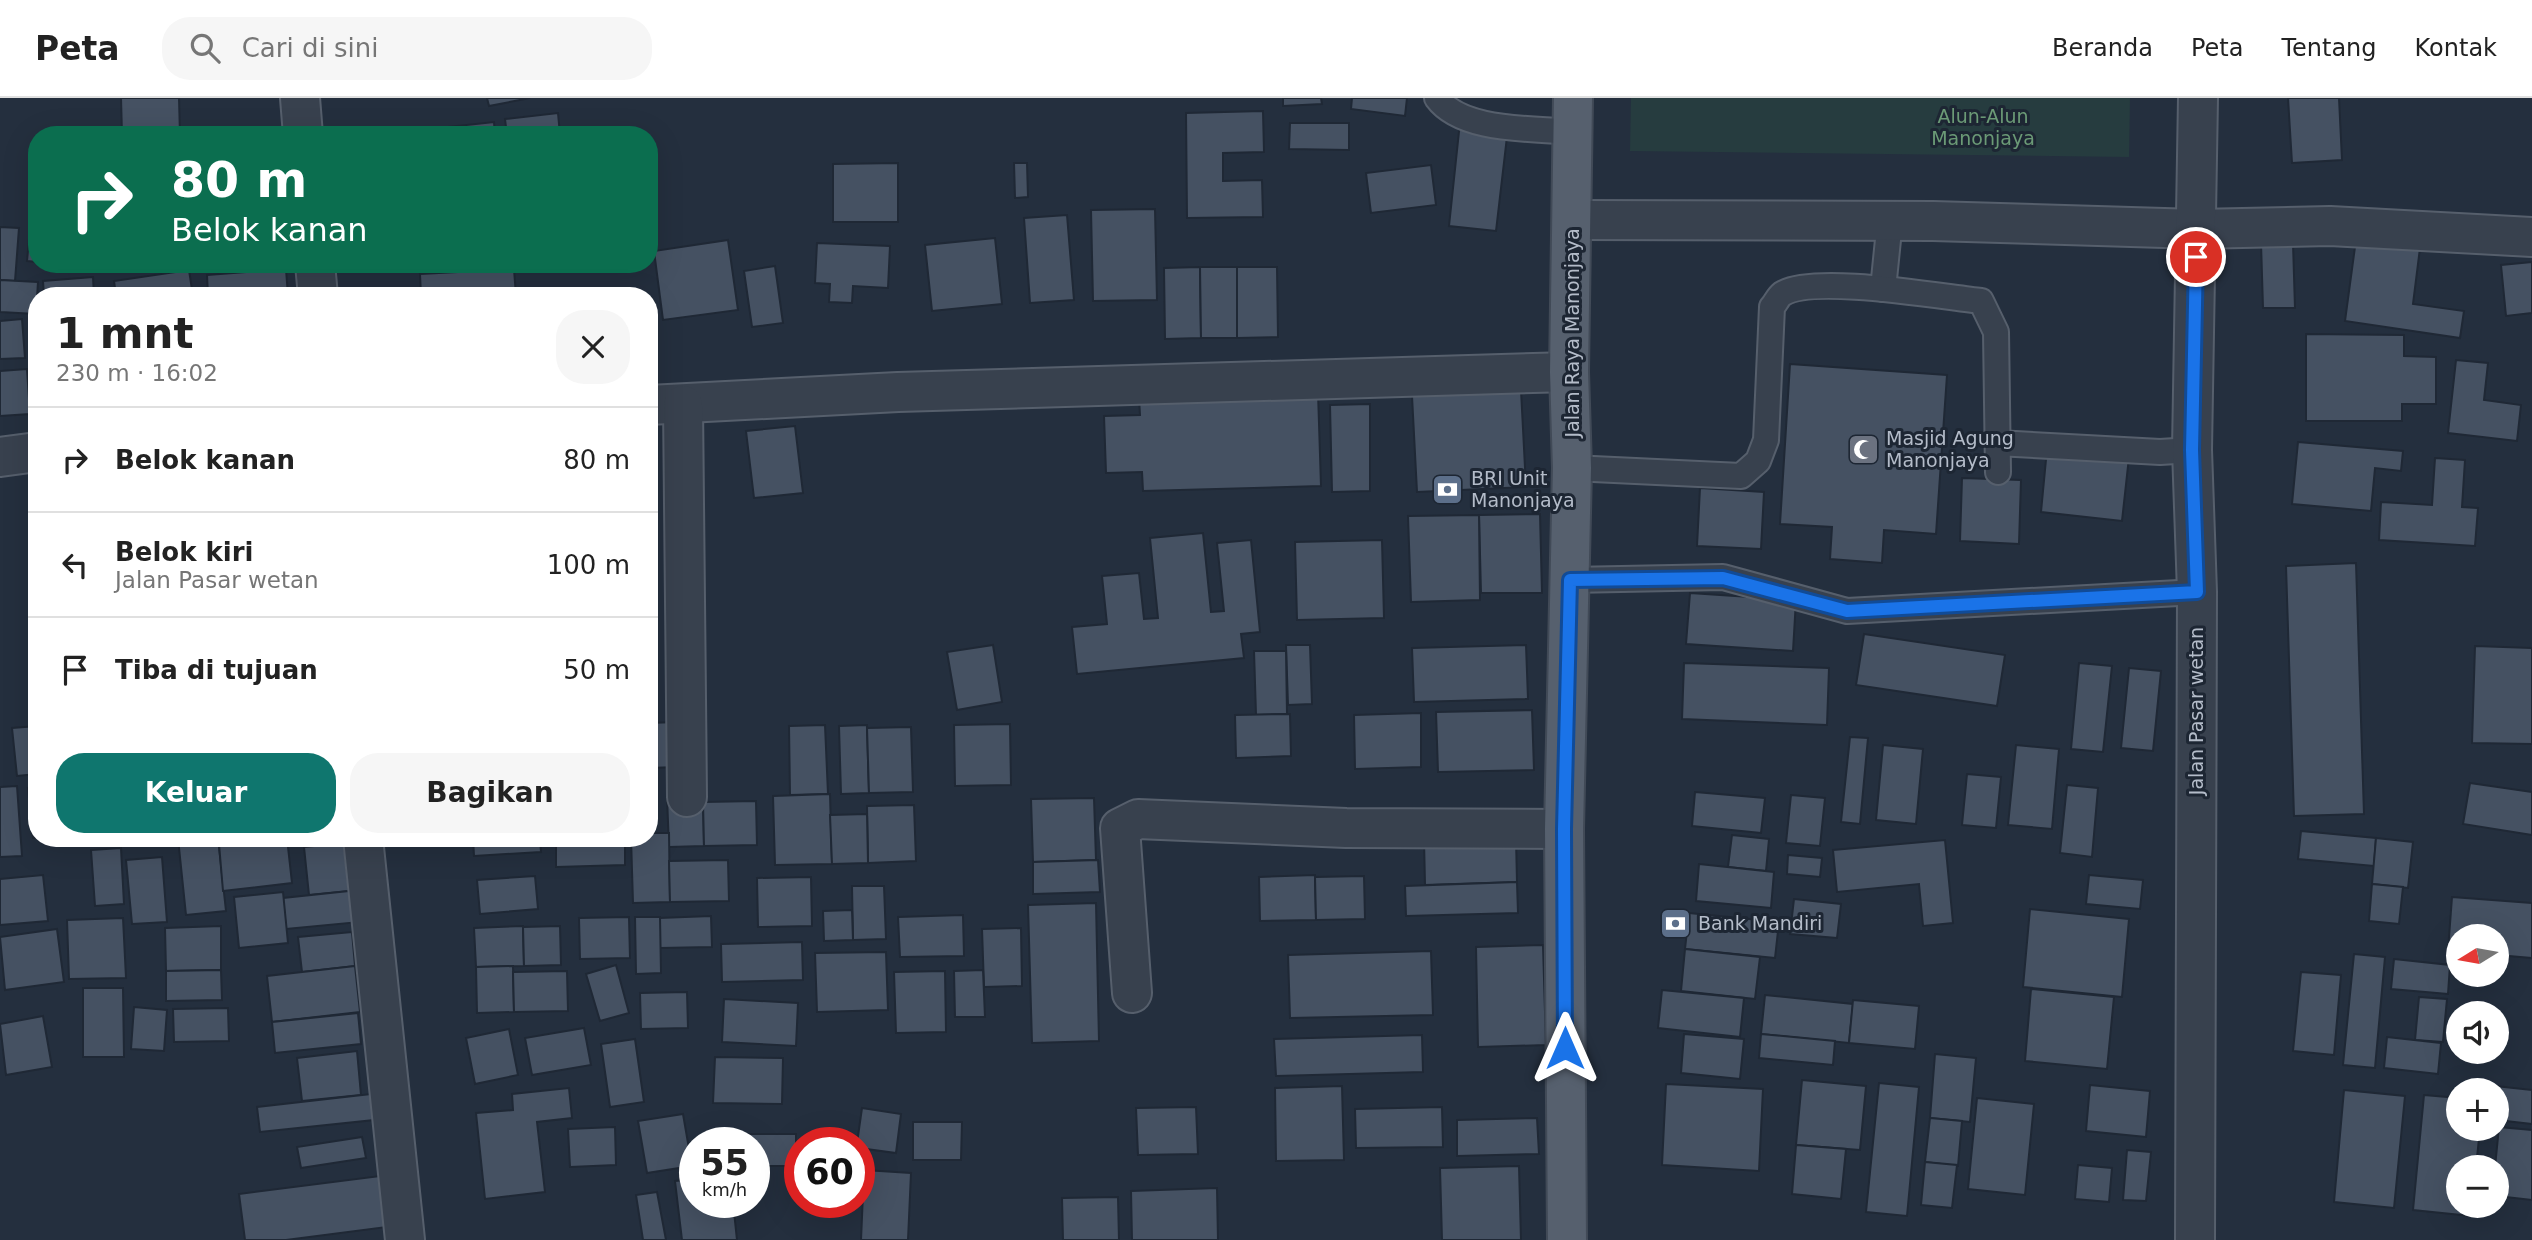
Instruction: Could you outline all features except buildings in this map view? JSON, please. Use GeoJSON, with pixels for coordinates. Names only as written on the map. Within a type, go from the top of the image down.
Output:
{"type":"FeatureCollection","features":[{"type":"Feature","properties":{"kind":"main road","name":"Jalan Raya Manonjaya"},"geometry":{"type":"LineString","coordinates":[[1567,1240],[1564,829],[1572,467],[1569,372],[1573,115]]}},
{"type":"Feature","properties":{"kind":"street"},"geometry":{"type":"LineString","coordinates":[[300,98],[302,126]]}},
{"type":"Feature","properties":{"kind":"street","name":"Jalan Pasar wetan"},"geometry":{"type":"LineString","coordinates":[[2195,1240],[2197,592],[2192,450],[2198,98]]}},
{"type":"Feature","properties":{"kind":"street"},"geometry":{"type":"LineString","coordinates":[[1573,220],[1890,220],[2197,229],[2330,226],[2532,237]]}},
{"type":"Feature","properties":{"kind":"street"},"geometry":{"type":"LineString","coordinates":[[687,797],[666,405],[912,391],[1569,372]]}},
{"type":"Feature","properties":{"kind":"street"},"geometry":{"type":"LineString","coordinates":[[0,457],[28,453]]}},
{"type":"Feature","properties":{"kind":"street"},"geometry":{"type":"LineString","coordinates":[[1132,993],[1120,828],[1138,819],[1346,828],[1564,829]]}},
{"type":"Feature","properties":{"kind":"street"},"geometry":{"type":"LineString","coordinates":[[364,847],[405,1240]]}},
{"type":"Feature","properties":{"kind":"lane"},"geometry":{"type":"LineString","coordinates":[[1437,98],[1447,110],[1573,115]]}},
{"type":"Feature","properties":{"kind":"lane"},"geometry":{"type":"LineString","coordinates":[[1883,289],[1890,220]]}},
{"type":"Feature","properties":{"kind":"lane"},"geometry":{"type":"LineString","coordinates":[[1572,467],[1741,476],[1759,461],[1766,440],[1772,307],[1782,294],[1807,287],[1883,289],[1981,301],[1996,332],[1998,472]]}},
{"type":"Feature","properties":{"kind":"lane"},"geometry":{"type":"LineString","coordinates":[[1997,443],[2160,453],[2192,450]]}},
{"type":"Feature","properties":{"kind":"lane"},"geometry":{"type":"LineString","coordinates":[[1570,580],[1723,578],[1847,611],[2197,592]]}},
{"type":"Feature","properties":{"kind":"green space","name":"Alun-Alun Manonjaya"},"geometry":{"type":"Polygon","coordinates":[[[1631,98],[2130,98],[2129,157],[1630,151],[1631,98]]]}},
{"type":"Feature","properties":{"kind":"place","name":"Masjid Agung Manonjaya"},"geometry":{"type":"Point","coordinates":[1863,449]}},
{"type":"Feature","properties":{"kind":"place","name":"BRI Unit Manonjaya"},"geometry":{"type":"Point","coordinates":[1448,489]}},
{"type":"Feature","properties":{"kind":"place","name":"Bank Mandiri"},"geometry":{"type":"Point","coordinates":[1675,923]}},
{"type":"Feature","properties":{"kind":"route"},"geometry":{"type":"LineString","coordinates":[[1565,1048],[1564,829],[1570,580],[1723,578],[1847,611],[2154,592],[2197,592],[2192,450],[2196,257]]}}]}
